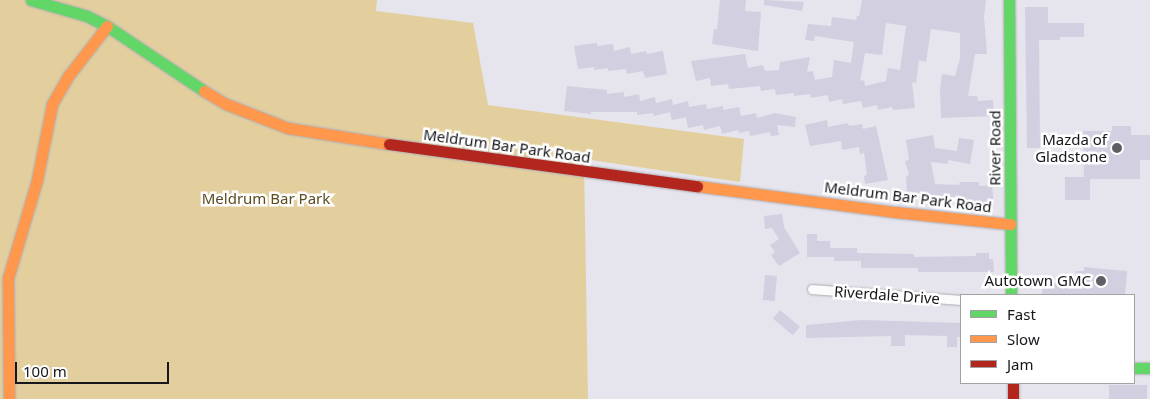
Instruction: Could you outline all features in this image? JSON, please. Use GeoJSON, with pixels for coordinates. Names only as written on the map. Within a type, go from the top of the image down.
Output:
{"type":"FeatureCollection","features":[{"type":"Feature","properties":{"kind":"street","name":"Meldrum Bar Park Road"},"geometry":{"type":"LineString","coordinates":[[31,0],[73,10],[107,26],[173,72],[226,104],[288,128],[490,159],[895,212],[1010,224]]}},
{"type":"Feature","properties":{"kind":"street","name":"River Road"},"geometry":{"type":"LineString","coordinates":[[1009,0],[1012,294]]}},
{"type":"Feature","properties":{"kind":"street"},"geometry":{"type":"LineString","coordinates":[[9,399],[8,278],[37,180],[50,111],[59,90],[107,26]]}},
{"type":"Feature","properties":{"kind":"street","name":"Riverdale Drive"},"geometry":{"type":"LineString","coordinates":[[812,289],[960,300]]}},
{"type":"Feature","properties":{"kind":"street"},"geometry":{"type":"LineString","coordinates":[[1135,368],[1150,368]]}},
{"type":"Feature","properties":{"kind":"street"},"geometry":{"type":"LineString","coordinates":[[1012,384],[1013,399]]}},
{"type":"Feature","properties":{"kind":"green space","name":"Meldrum Bar Park"},"geometry":{"type":"Polygon","coordinates":[[[0,0],[377,0],[376,11],[473,23],[488,105],[744,139],[740,182],[584,159],[588,399],[0,399],[0,0]]]}},
{"type":"Feature","properties":{"kind":"building"},"geometry":{"type":"Polygon","coordinates":[[[720,0],[746,0],[745,11],[761,12],[758,51],[712,44],[714,29],[717,29],[720,0]]]}},
{"type":"Feature","properties":{"kind":"building"},"geometry":{"type":"Polygon","coordinates":[[[764,0],[804,2],[802,11],[764,5],[764,0]]]}},
{"type":"Feature","properties":{"kind":"building"},"geometry":{"type":"Polygon","coordinates":[[[862,0],[986,0],[984,17],[987,54],[975,54],[968,96],[977,96],[978,101],[993,100],[994,116],[941,118],[940,90],[942,74],[955,76],[960,59],[960,33],[931,29],[926,62],[919,60],[916,83],[912,82],[915,108],[893,110],[892,107],[878,110],[877,105],[863,108],[861,101],[843,104],[842,99],[829,102],[828,95],[811,98],[810,94],[794,96],[794,93],[776,95],[775,89],[761,91],[760,86],[729,89],[728,84],[711,86],[710,78],[696,81],[691,61],[745,54],[748,68],[763,65],[765,71],[779,70],[780,62],[810,57],[807,72],[813,71],[815,80],[832,77],[834,60],[851,63],[854,42],[815,36],[814,41],[805,40],[808,24],[831,26],[832,17],[856,20],[857,16],[859,16],[862,0]],[[886,23],[882,55],[865,53],[860,81],[864,80],[865,86],[886,81],[888,68],[900,70],[906,26],[886,23]]]}},
{"type":"Feature","properties":{"kind":"building"},"geometry":{"type":"Polygon","coordinates":[[[1025,7],[1048,7],[1048,23],[1084,23],[1084,37],[1060,37],[1060,40],[1039,40],[1040,148],[1027,148],[1025,7]]]}},
{"type":"Feature","properties":{"kind":"building"},"geometry":{"type":"Polygon","coordinates":[[[597,43],[597,46],[613,44],[614,51],[630,47],[631,54],[646,51],[647,54],[663,51],[667,74],[645,78],[643,71],[627,74],[626,69],[608,71],[608,68],[594,70],[594,67],[578,69],[574,46],[597,43]]]}},
{"type":"Feature","properties":{"kind":"building"},"geometry":{"type":"Polygon","coordinates":[[[567,86],[607,90],[607,94],[624,92],[624,97],[639,94],[640,101],[655,97],[656,103],[672,99],[673,105],[688,101],[689,107],[706,104],[707,109],[723,106],[723,110],[739,107],[741,116],[756,113],[757,118],[775,113],[796,117],[795,127],[777,125],[779,135],[771,136],[770,132],[750,136],[749,131],[739,133],[738,130],[722,134],[720,126],[704,130],[703,125],[688,128],[686,117],[672,120],[670,112],[654,116],[653,113],[637,115],[637,112],[591,112],[591,114],[564,111],[567,86]]]}},
{"type":"Feature","properties":{"kind":"building"},"geometry":{"type":"Polygon","coordinates":[[[827,120],[828,127],[848,123],[849,126],[862,124],[863,129],[876,126],[888,180],[865,184],[864,176],[867,175],[864,153],[860,154],[859,147],[842,150],[841,141],[810,146],[805,125],[827,120]]]}},
{"type":"Feature","properties":{"kind":"building","name":"Mazda of Gladstone"},"geometry":{"type":"Polygon","coordinates":[[[1112,126],[1131,126],[1131,135],[1150,135],[1150,160],[1140,160],[1140,179],[1090,179],[1090,200],[1065,200],[1065,177],[1084,177],[1083,131],[1112,131],[1112,126]]]}},
{"type":"Feature","properties":{"kind":"building"},"geometry":{"type":"Polygon","coordinates":[[[933,135],[935,148],[957,151],[959,138],[974,140],[970,164],[948,160],[948,164],[931,162],[935,184],[959,185],[960,182],[979,182],[979,186],[992,185],[994,207],[957,206],[958,201],[907,199],[906,176],[909,175],[905,161],[909,160],[906,140],[933,135]]]}},
{"type":"Feature","properties":{"kind":"building"},"geometry":{"type":"Polygon","coordinates":[[[782,214],[784,227],[800,253],[779,266],[771,255],[775,252],[770,245],[779,239],[772,228],[765,229],[764,216],[782,214]]]}},
{"type":"Feature","properties":{"kind":"building"},"geometry":{"type":"Polygon","coordinates":[[[807,234],[817,234],[817,241],[830,241],[830,248],[857,248],[857,253],[914,254],[914,257],[976,256],[976,253],[989,253],[989,259],[993,259],[994,272],[918,272],[918,268],[861,268],[861,261],[834,261],[834,257],[807,257],[807,234]]]}},
{"type":"Feature","properties":{"kind":"building","name":"Autotown GMC"},"geometry":{"type":"Polygon","coordinates":[[[1084,267],[1127,271],[1125,294],[1042,294],[1043,281],[1075,286],[1076,271],[1084,271],[1084,267]]]}},
{"type":"Feature","properties":{"kind":"building"},"geometry":{"type":"Polygon","coordinates":[[[765,275],[777,276],[775,301],[763,300],[765,275]]]}},
{"type":"Feature","properties":{"kind":"building"},"geometry":{"type":"Polygon","coordinates":[[[780,310],[800,327],[793,335],[773,318],[780,310]]]}},
{"type":"Feature","properties":{"kind":"building"},"geometry":{"type":"Polygon","coordinates":[[[862,320],[960,323],[960,337],[957,337],[957,347],[947,347],[947,336],[905,335],[905,346],[891,346],[891,336],[806,338],[806,325],[862,320]]]}},
{"type":"Feature","properties":{"kind":"building"},"geometry":{"type":"Polygon","coordinates":[[[1109,385],[1147,385],[1147,399],[1109,399],[1109,385]]]}},
{"type":"Feature","properties":{"kind":"traffic: fast"},"geometry":{"type":"LineString","coordinates":[[31,0],[87,16],[107,26],[204,91]]}},
{"type":"Feature","properties":{"kind":"traffic: fast"},"geometry":{"type":"LineString","coordinates":[[1009,0],[1011,294]]}},
{"type":"Feature","properties":{"kind":"traffic: fast"},"geometry":{"type":"LineString","coordinates":[[1135,368],[1150,368]]}},
{"type":"Feature","properties":{"kind":"traffic: slow"},"geometry":{"type":"LineString","coordinates":[[9,399],[8,278],[37,180],[52,104],[69,75],[107,26]]}},
{"type":"Feature","properties":{"kind":"traffic: slow"},"geometry":{"type":"LineString","coordinates":[[204,91],[226,104],[288,128],[389,144]]}},
{"type":"Feature","properties":{"kind":"traffic: slow"},"geometry":{"type":"LineString","coordinates":[[697,186],[895,212],[1010,224]]}},
{"type":"Feature","properties":{"kind":"traffic: jam"},"geometry":{"type":"LineString","coordinates":[[389,144],[697,186]]}},
{"type":"Feature","properties":{"kind":"traffic: jam"},"geometry":{"type":"LineString","coordinates":[[1013,384],[1013,399]]}},
{"type":"Feature","properties":{"kind":"place","name":"Mazda of Gladstone"},"geometry":{"type":"Point","coordinates":[1117,148]}},
{"type":"Feature","properties":{"kind":"place","name":"Autotown GMC"},"geometry":{"type":"Point","coordinates":[1101,281]}}]}
